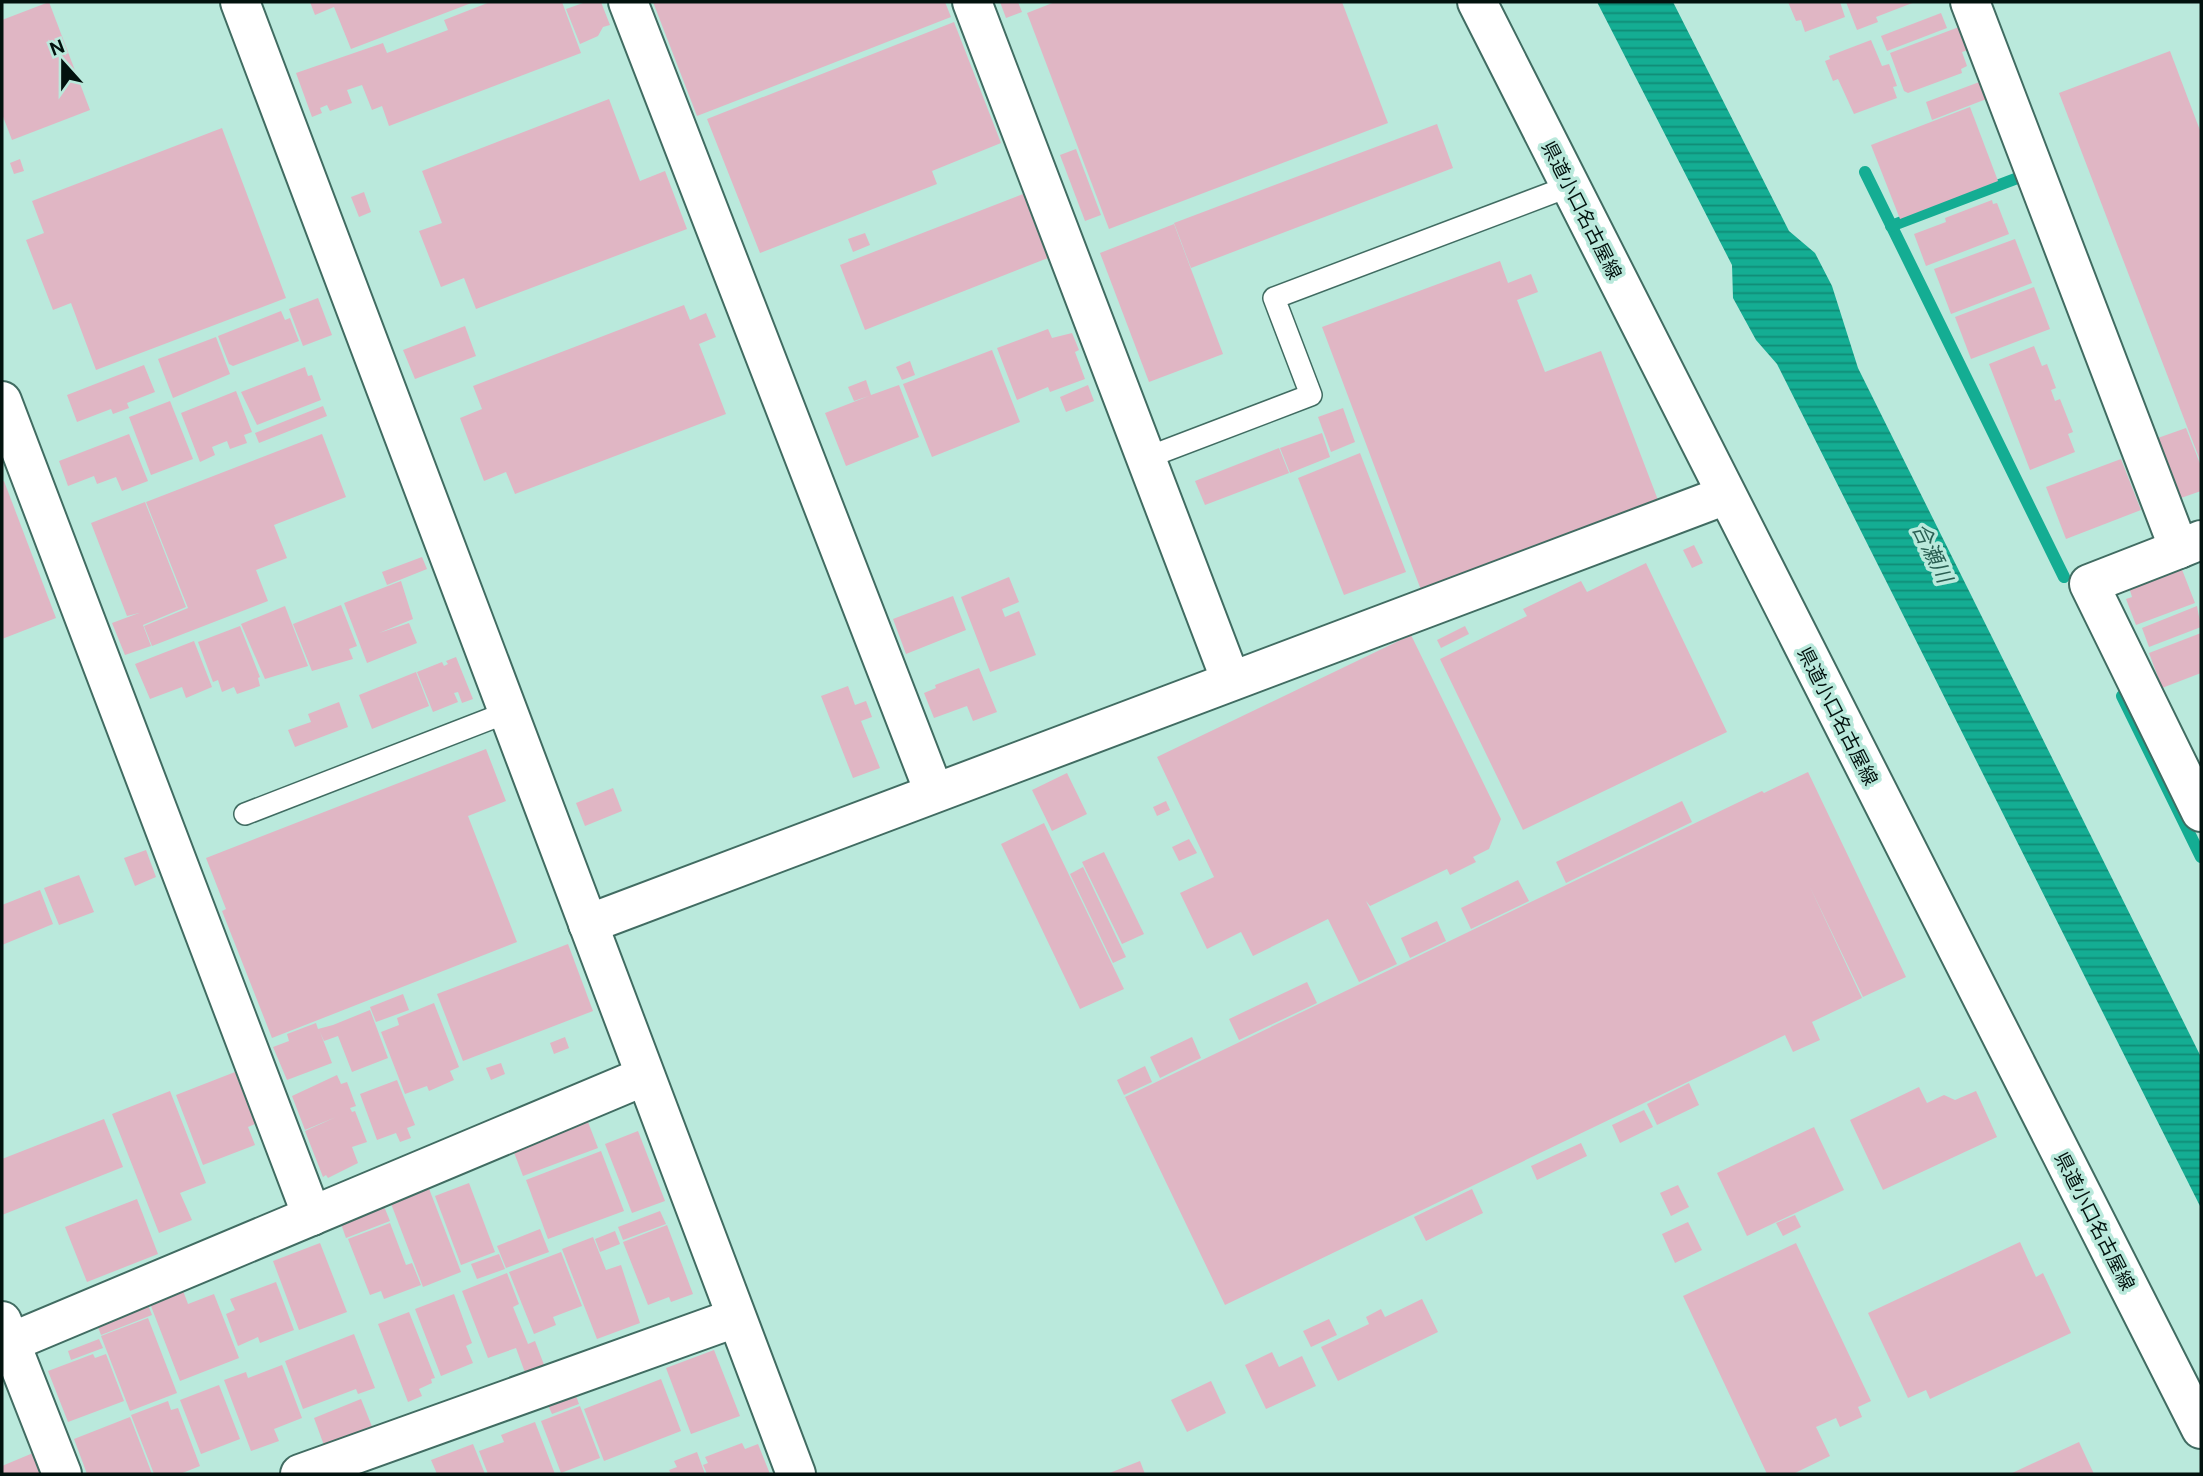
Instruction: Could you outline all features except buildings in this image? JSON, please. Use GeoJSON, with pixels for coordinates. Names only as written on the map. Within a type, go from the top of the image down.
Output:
{"type":"FeatureCollection","features":[{"type":"Feature","properties":{"kind":"street"},"geometry":{"type":"LineString","coordinates":[[240,2],[796,1474]]}},
{"type":"Feature","properties":{"kind":"street"},"geometry":{"type":"LineString","coordinates":[[628,2],[934,792]]}},
{"type":"Feature","properties":{"kind":"street"},"geometry":{"type":"LineString","coordinates":[[972,2],[1231,681]]}},
{"type":"Feature","properties":{"kind":"street","name":"県道小口名古屋線"},"geometry":{"type":"LineString","coordinates":[[1477,2],[2201,1429]]}},
{"type":"Feature","properties":{"kind":"street"},"geometry":{"type":"LineString","coordinates":[[1970,2],[2190,545],[2089,584],[2201,812]]}},
{"type":"Feature","properties":{"kind":"street"},"geometry":{"type":"LineString","coordinates":[[2,401],[312,1216]]}},
{"type":"Feature","properties":{"kind":"street"},"geometry":{"type":"LineString","coordinates":[[588,924],[1726,495]]}},
{"type":"Feature","properties":{"kind":"street"},"geometry":{"type":"LineString","coordinates":[[62,1474],[4,1337],[312,1216],[645,1076]]}},
{"type":"Feature","properties":{"kind":"street"},"geometry":{"type":"LineString","coordinates":[[300,1474],[735,1318]]}},
{"type":"Feature","properties":{"kind":"lane"},"geometry":{"type":"LineString","coordinates":[[1146,458],[1311,394],[1274,298],[1570,186]]}},
{"type":"Feature","properties":{"kind":"lane"},"geometry":{"type":"LineString","coordinates":[[245,814],[508,712]]}},
{"type":"Feature","properties":{"kind":"water","name":"合瀬川"},"geometry":{"type":"Polygon","coordinates":[[[1597,2],[1673,2],[1789,231],[1815,253],[1832,286],[1858,368],[2201,1057],[2201,1208],[1777,364],[1756,340],[1733,298],[1732,265],[1597,2]]]}},
{"type":"Feature","properties":{"kind":"waterway"},"geometry":{"type":"LineString","coordinates":[[1865,172],[2064,577]]}},
{"type":"Feature","properties":{"kind":"waterway"},"geometry":{"type":"LineString","coordinates":[[1891,226],[2015,179]]}},
{"type":"Feature","properties":{"kind":"waterway"},"geometry":{"type":"LineString","coordinates":[[2122,696],[2201,857]]}}]}
